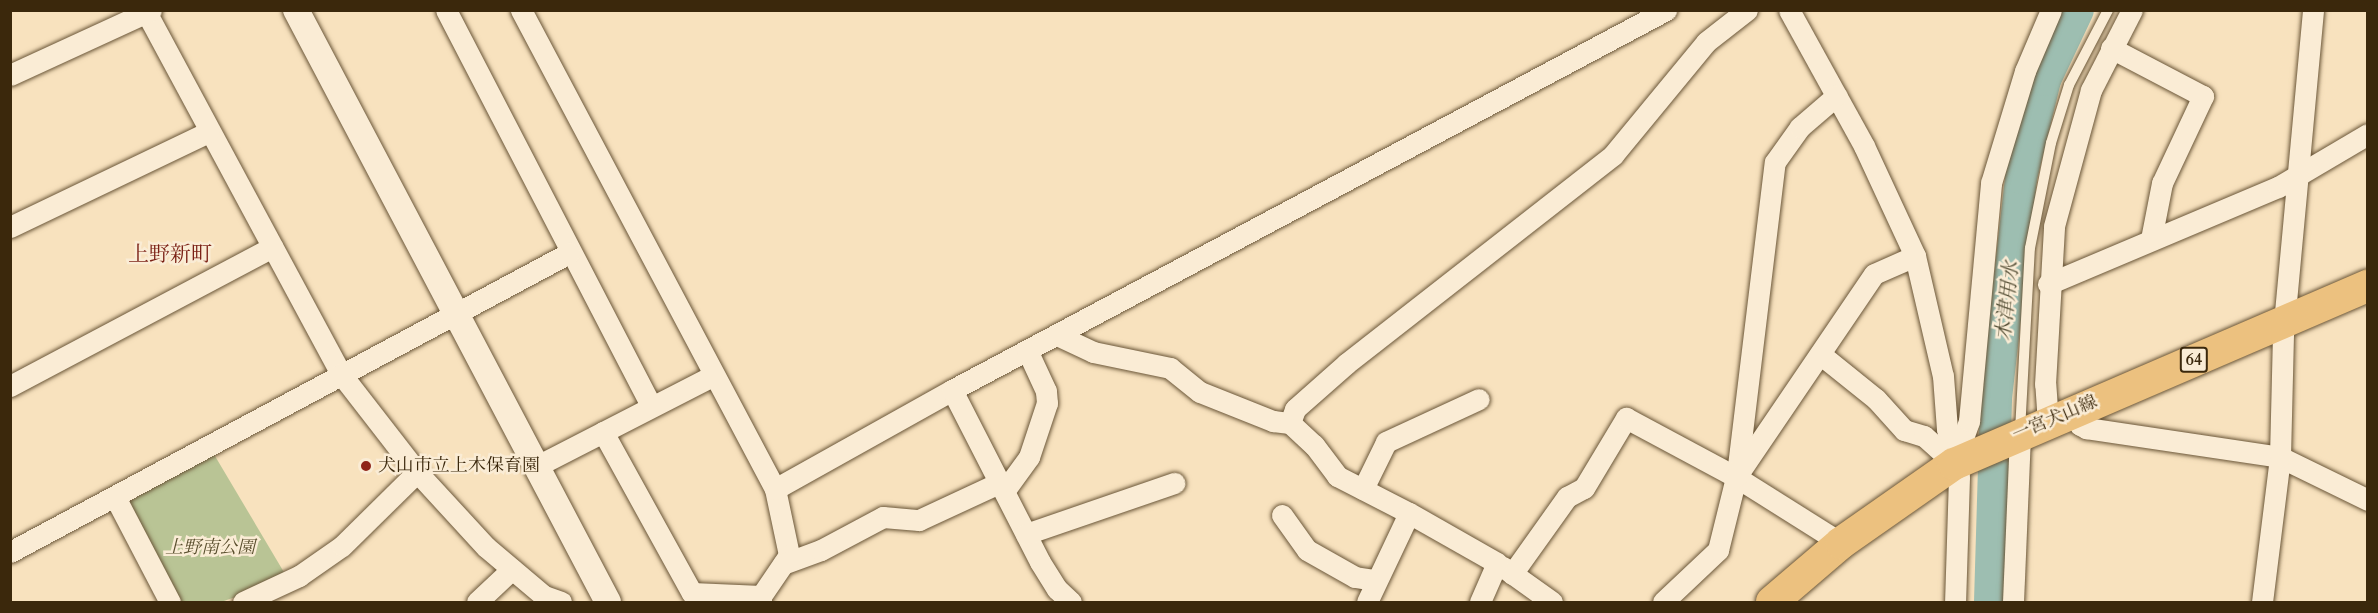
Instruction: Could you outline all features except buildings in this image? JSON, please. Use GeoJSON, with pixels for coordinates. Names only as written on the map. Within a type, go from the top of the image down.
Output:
{"type":"FeatureCollection","features":[{"type":"Feature","properties":{"kind":"main road","name":"一宮犬山線"},"geometry":{"type":"LineString","coordinates":[[1772,603],[1841,543],[1954,464],[2367,286]]}},
{"type":"Feature","properties":{"kind":"street"},"geometry":{"type":"LineString","coordinates":[[296,10],[608,603]]}},
{"type":"Feature","properties":{"kind":"street"},"geometry":{"type":"LineString","coordinates":[[446,10],[554,218],[569,254],[651,406]]}},
{"type":"Feature","properties":{"kind":"street"},"geometry":{"type":"LineString","coordinates":[[521,10],[712,376],[775,489],[789,555],[761,599],[692,593],[603,432]]}},
{"type":"Feature","properties":{"kind":"street"},"geometry":{"type":"LineString","coordinates":[[775,489],[952,390],[1666,10]]}},
{"type":"Feature","properties":{"kind":"street"},"geometry":{"type":"LineString","coordinates":[[1290,423],[1295,409],[1347,363],[1613,154],[1706,42],[1747,10]]}},
{"type":"Feature","properties":{"kind":"street"},"geometry":{"type":"LineString","coordinates":[[1954,464],[1970,421],[1990,183],[2025,71],[2051,10]]}},
{"type":"Feature","properties":{"kind":"street"},"geometry":{"type":"LineString","coordinates":[[2013,603],[2047,423],[2045,384],[2048,284],[2054,226],[2077,133],[2111,48],[2132,10]]}},
{"type":"Feature","properties":{"kind":"street"},"geometry":{"type":"LineString","coordinates":[[2262,603],[2280,457],[2284,322],[2295,173],[2313,10]]}},
{"type":"Feature","properties":{"kind":"street"},"geometry":{"type":"LineString","coordinates":[[10,75],[147,11],[208,132],[341,374],[417,472],[486,547],[544,596],[561,603]]}},
{"type":"Feature","properties":{"kind":"street"},"geometry":{"type":"LineString","coordinates":[[1790,11],[1836,96],[1915,256],[1943,376],[1959,487],[1955,603]]}},
{"type":"Feature","properties":{"kind":"street"},"geometry":{"type":"LineString","coordinates":[[2111,48],[2203,96],[2162,183],[2151,239]]}},
{"type":"Feature","properties":{"kind":"street"},"geometry":{"type":"LineString","coordinates":[[1663,603],[1718,550],[1737,477],[1775,162],[1800,127],[1836,96]]}},
{"type":"Feature","properties":{"kind":"street"},"geometry":{"type":"LineString","coordinates":[[10,227],[208,132]]}},
{"type":"Feature","properties":{"kind":"street"},"geometry":{"type":"LineString","coordinates":[[2048,284],[2278,187],[2295,173],[2367,134]]}},
{"type":"Feature","properties":{"kind":"street"},"geometry":{"type":"LineString","coordinates":[[10,386],[273,248]]}},
{"type":"Feature","properties":{"kind":"street"},"geometry":{"type":"LineString","coordinates":[[12,546],[115,497],[569,254]]}},
{"type":"Feature","properties":{"kind":"street"},"geometry":{"type":"LineString","coordinates":[[1737,477],[1874,274],[1915,256]]}},
{"type":"Feature","properties":{"kind":"street"},"geometry":{"type":"LineString","coordinates":[[1057,335],[1093,352],[1170,368],[1200,392],[1273,421],[1290,423],[1314,444],[1337,476],[1409,513],[1505,568],[1552,603]]}},
{"type":"Feature","properties":{"kind":"street"},"geometry":{"type":"LineString","coordinates":[[783,564],[821,550],[883,517],[919,520],[1003,486],[1029,457],[1047,403],[1046,391],[1028,350]]}},
{"type":"Feature","properties":{"kind":"street"},"geometry":{"type":"LineString","coordinates":[[1820,354],[1876,399],[1904,430],[1924,436],[1954,464]]}},
{"type":"Feature","properties":{"kind":"street"},"geometry":{"type":"LineString","coordinates":[[535,467],[712,376]]}},
{"type":"Feature","properties":{"kind":"street"},"geometry":{"type":"LineString","coordinates":[[952,390],[1057,590],[1071,603]]}},
{"type":"Feature","properties":{"kind":"street"},"geometry":{"type":"LineString","coordinates":[[1362,489],[1386,442],[1479,399]]}},
{"type":"Feature","properties":{"kind":"street"},"geometry":{"type":"LineString","coordinates":[[1480,603],[1505,568],[1567,497],[1584,488],[1626,418],[1737,477],[1841,543]]}},
{"type":"Feature","properties":{"kind":"street"},"geometry":{"type":"LineString","coordinates":[[2047,423],[2080,425],[2086,428],[2280,457],[2367,500]]}},
{"type":"Feature","properties":{"kind":"street"},"geometry":{"type":"LineString","coordinates":[[243,603],[299,576],[342,546],[417,472]]}},
{"type":"Feature","properties":{"kind":"street"},"geometry":{"type":"LineString","coordinates":[[1026,534],[1174,483]]}},
{"type":"Feature","properties":{"kind":"street"},"geometry":{"type":"LineString","coordinates":[[115,497],[170,603]]}},
{"type":"Feature","properties":{"kind":"street"},"geometry":{"type":"LineString","coordinates":[[1367,603],[1375,580],[1409,513]]}},
{"type":"Feature","properties":{"kind":"street"},"geometry":{"type":"LineString","coordinates":[[1282,515],[1307,550],[1355,577],[1375,580]]}},
{"type":"Feature","properties":{"kind":"street"},"geometry":{"type":"LineString","coordinates":[[477,603],[512,569]]}},
{"type":"Feature","properties":{"kind":"lane"},"geometry":{"type":"LineString","coordinates":[[2047,423],[2018,416],[2030,248],[2049,155],[2069,85],[2108,10]]}},
{"type":"Feature","properties":{"kind":"green space","name":"上野南公園"},"geometry":{"type":"Polygon","coordinates":[[[212,451],[288,579],[221,602],[181,602],[129,502],[212,451]]]}},
{"type":"Feature","properties":{"kind":"waterway","name":"木津用水"},"geometry":{"type":"LineString","coordinates":[[1990,602],[1996,398],[2021,178],[2045,80],[2078,10]]}},
{"type":"Feature","properties":{"kind":"place","name":"犬山市立上木保育園"},"geometry":{"type":"Point","coordinates":[366,466]}},
{"type":"Feature","properties":{"kind":"district","name":"上野新町"},"geometry":{"type":"Point","coordinates":[170,255]}}]}
